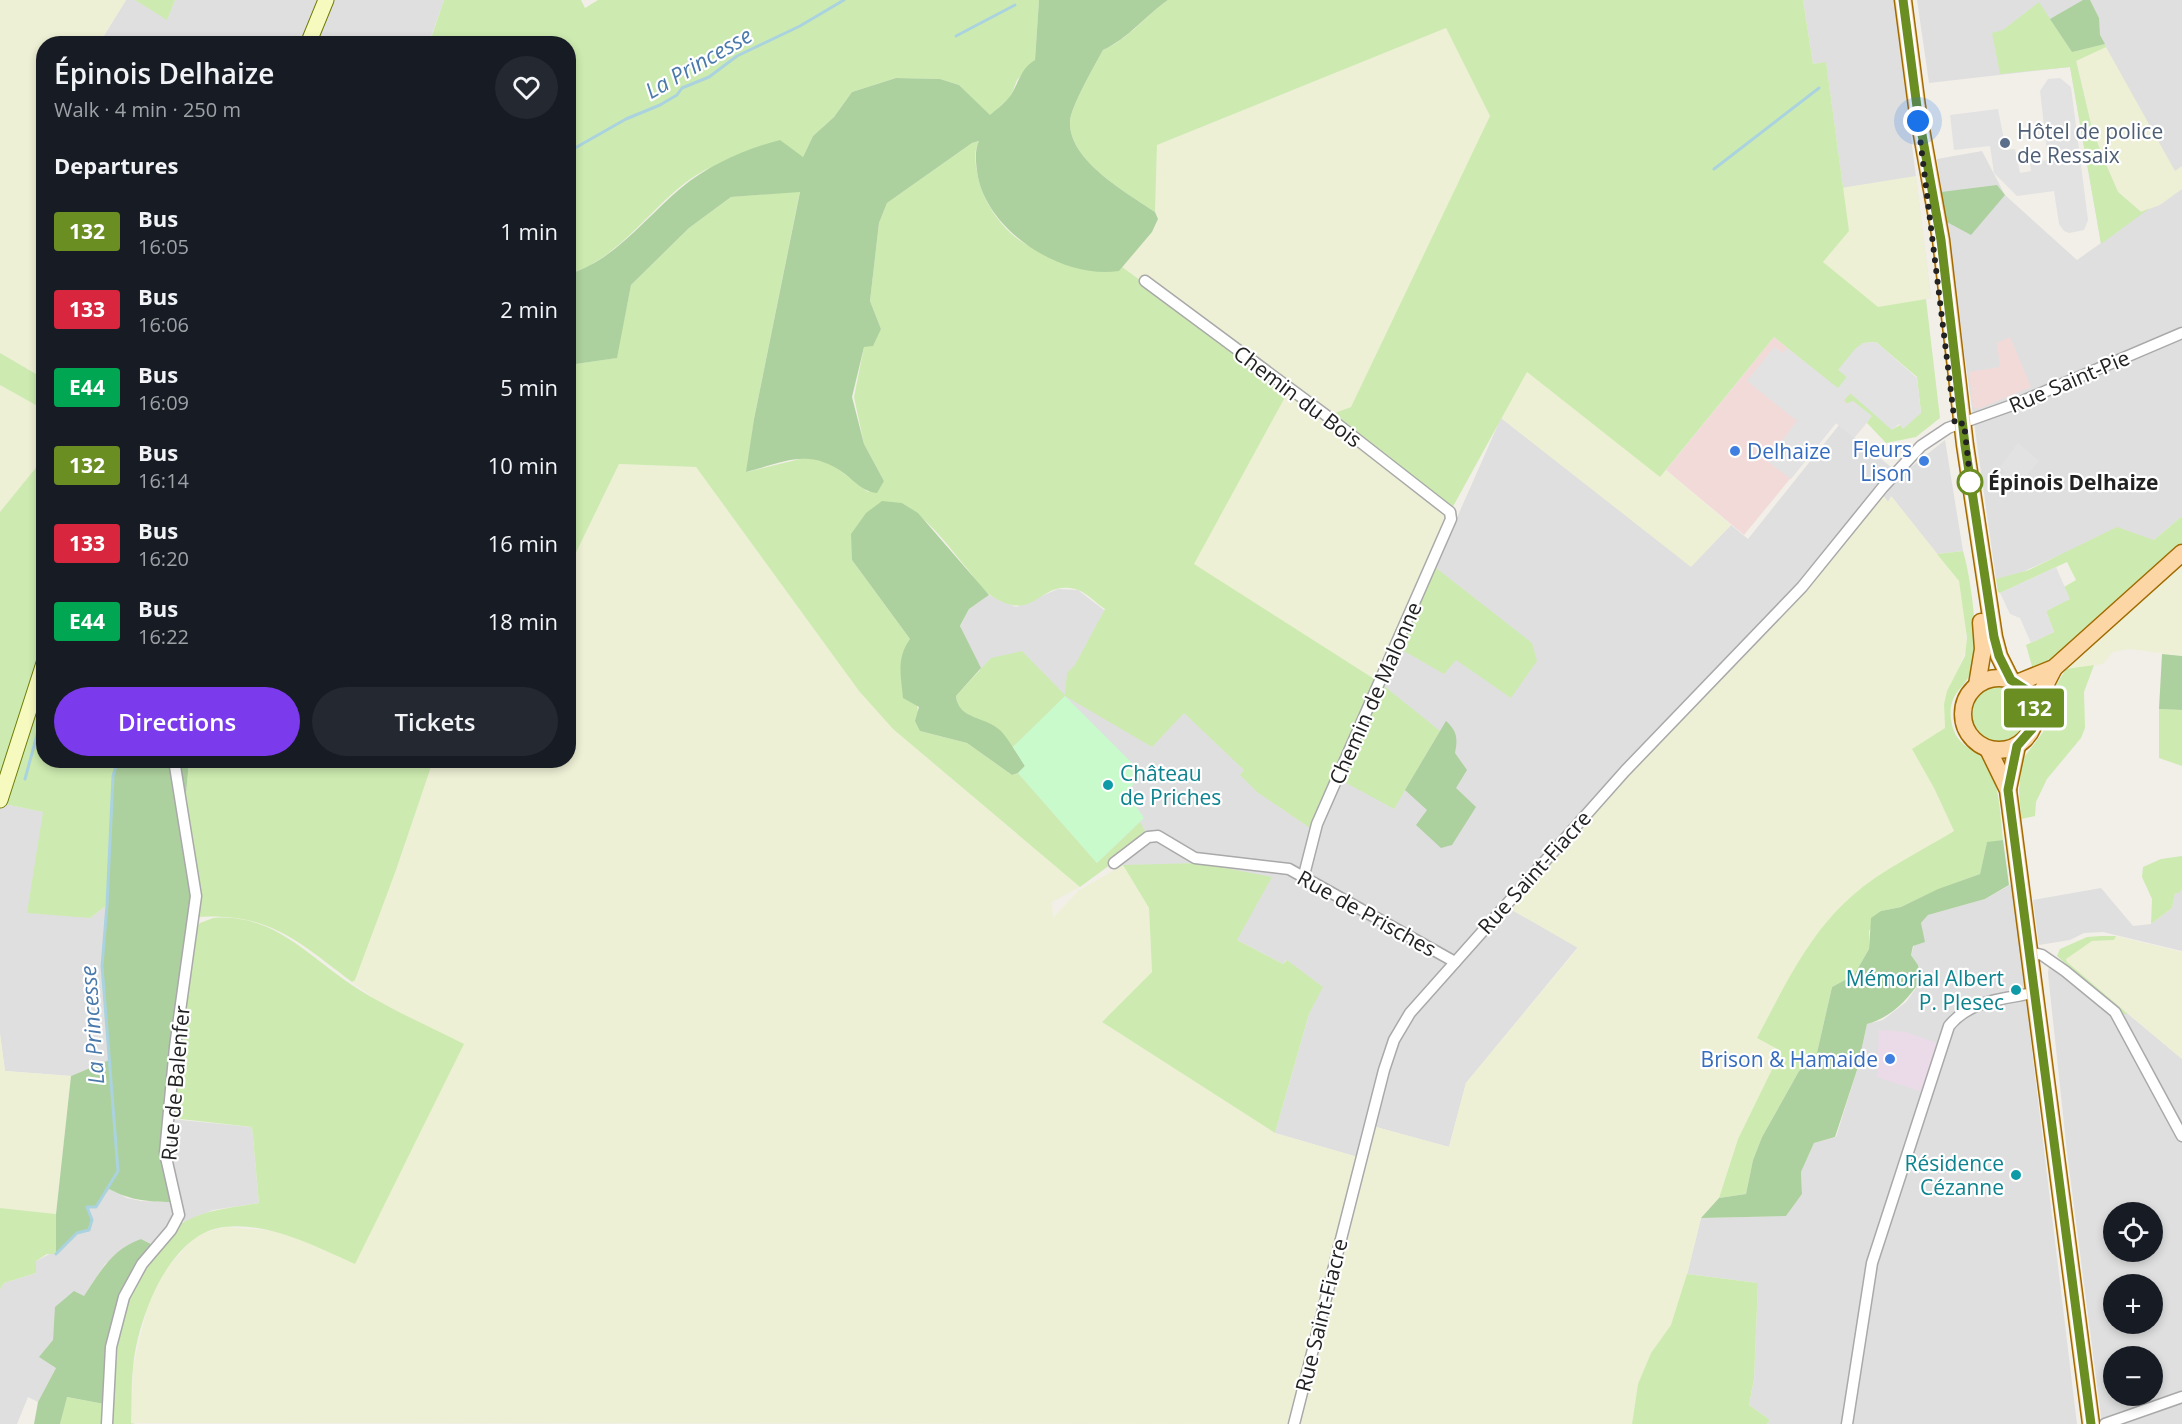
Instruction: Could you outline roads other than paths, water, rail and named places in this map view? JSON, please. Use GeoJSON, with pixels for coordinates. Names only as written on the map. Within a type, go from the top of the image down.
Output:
{"type":"FeatureCollection","features":[{"type":"Feature","properties":{"kind":"main road"},"geometry":{"type":"LineString","coordinates":[[1903,0],[1959,424],[1983,638],[1977,685],[1964,704],[1965,726],[1978,744],[1988,749],[2003,750],[2017,746]]}},
{"type":"Feature","properties":{"kind":"main road"},"geometry":{"type":"LineString","coordinates":[[1959,424],[1999,656],[2014,681],[2031,697],[2034,706]]}},
{"type":"Feature","properties":{"kind":"main road"},"geometry":{"type":"LineString","coordinates":[[2091,1424],[2008,790],[2017,746],[2032,729],[2034,706],[2054,668],[2182,553]]}},
{"type":"Feature","properties":{"kind":"main road"},"geometry":{"type":"LineString","coordinates":[[1977,685],[1990,679],[2014,681],[2054,668]]}},
{"type":"Feature","properties":{"kind":"main road"},"geometry":{"type":"LineString","coordinates":[[1988,749],[2008,790]]}},
{"type":"Feature","properties":{"kind":"street"},"geometry":{"type":"LineString","coordinates":[[311,36],[326,0]]}},
{"type":"Feature","properties":{"kind":"street","name":"Chemin du Bois"},"geometry":{"type":"LineString","coordinates":[[1145,281],[1327,416],[1450,512]]}},
{"type":"Feature","properties":{"kind":"street","name":"Rue Saint-Pie"},"geometry":{"type":"LineString","coordinates":[[1959,424],[2018,403],[2182,333]]}},
{"type":"Feature","properties":{"kind":"street","name":"Rue Saint-Fiacre"},"geometry":{"type":"LineString","coordinates":[[1294,1424],[1368,1125],[1394,1040],[1410,1013],[1625,771],[1802,587],[1913,453],[1934,435],[1959,424]]}},
{"type":"Feature","properties":{"kind":"street","name":"Chemin de Malonne"},"geometry":{"type":"LineString","coordinates":[[1304,875],[1317,824],[1447,528],[1450,512]]}},
{"type":"Feature","properties":{"kind":"street"},"geometry":{"type":"LineString","coordinates":[[0,800],[36,688]]}},
{"type":"Feature","properties":{"kind":"street","name":"Rue de Balenfer"},"geometry":{"type":"LineString","coordinates":[[107,1424],[111,1347],[122,1305],[141,1264],[171,1230],[178,1215],[165,1162],[165,1144],[175,1047],[196,896],[175,768]]}},
{"type":"Feature","properties":{"kind":"street","name":"Rue de Prisches"},"geometry":{"type":"LineString","coordinates":[[1113,863],[1148,837],[1158,836],[1195,858],[1289,869],[1304,875],[1455,962]]}},
{"type":"Feature","properties":{"kind":"street"},"geometry":{"type":"LineString","coordinates":[[2028,952],[2042,955],[2065,970],[2115,1012],[2182,1136]]}},
{"type":"Feature","properties":{"kind":"street"},"geometry":{"type":"LineString","coordinates":[[1847,1424],[1872,1263],[1948,1026],[1958,1014],[1977,1004],[2034,993]]}},
{"type":"Feature","properties":{"kind":"street"},"geometry":{"type":"LineString","coordinates":[[2105,1424],[2182,1396]]}},
{"type":"Feature","properties":{"kind":"waterway","name":"La Princesse"},"geometry":{"type":"LineString","coordinates":[[576,147],[626,119],[660,105],[677,95],[682,88],[709,77],[737,56],[800,26],[844,0]]}},
{"type":"Feature","properties":{"kind":"waterway"},"geometry":{"type":"LineString","coordinates":[[956,36],[1015,5]]}},
{"type":"Feature","properties":{"kind":"waterway"},"geometry":{"type":"LineString","coordinates":[[1714,169],[1819,88]]}},
{"type":"Feature","properties":{"kind":"waterway"},"geometry":{"type":"LineString","coordinates":[[25,779],[36,738]]}},
{"type":"Feature","properties":{"kind":"waterway","name":"La Princesse"},"geometry":{"type":"LineString","coordinates":[[56,1254],[77,1233],[89,1230],[92,1220],[87,1207],[96,1207],[118,1171],[102,966],[113,776],[116,768]]}},
{"type":"Feature","properties":{"kind":"place","name":"Hôtel de police de Ressaix"},"geometry":{"type":"Point","coordinates":[2005,143]}},
{"type":"Feature","properties":{"kind":"place","name":"Delhaize"},"geometry":{"type":"Point","coordinates":[1735,451]}},
{"type":"Feature","properties":{"kind":"place","name":"Fleurs Lison"},"geometry":{"type":"Point","coordinates":[1924,461]}},
{"type":"Feature","properties":{"kind":"place","name":"Épinois Delhaize"},"geometry":{"type":"Point","coordinates":[1970,482]}},
{"type":"Feature","properties":{"kind":"place","name":"Château de Priches"},"geometry":{"type":"Point","coordinates":[1108,785]}},
{"type":"Feature","properties":{"kind":"place","name":"Mémorial Albert P. Plesec"},"geometry":{"type":"Point","coordinates":[2016,990]}},
{"type":"Feature","properties":{"kind":"place","name":"Brison & Hamaide"},"geometry":{"type":"Point","coordinates":[1890,1059]}},
{"type":"Feature","properties":{"kind":"place","name":"Résidence Cézanne"},"geometry":{"type":"Point","coordinates":[2016,1175]}}]}
